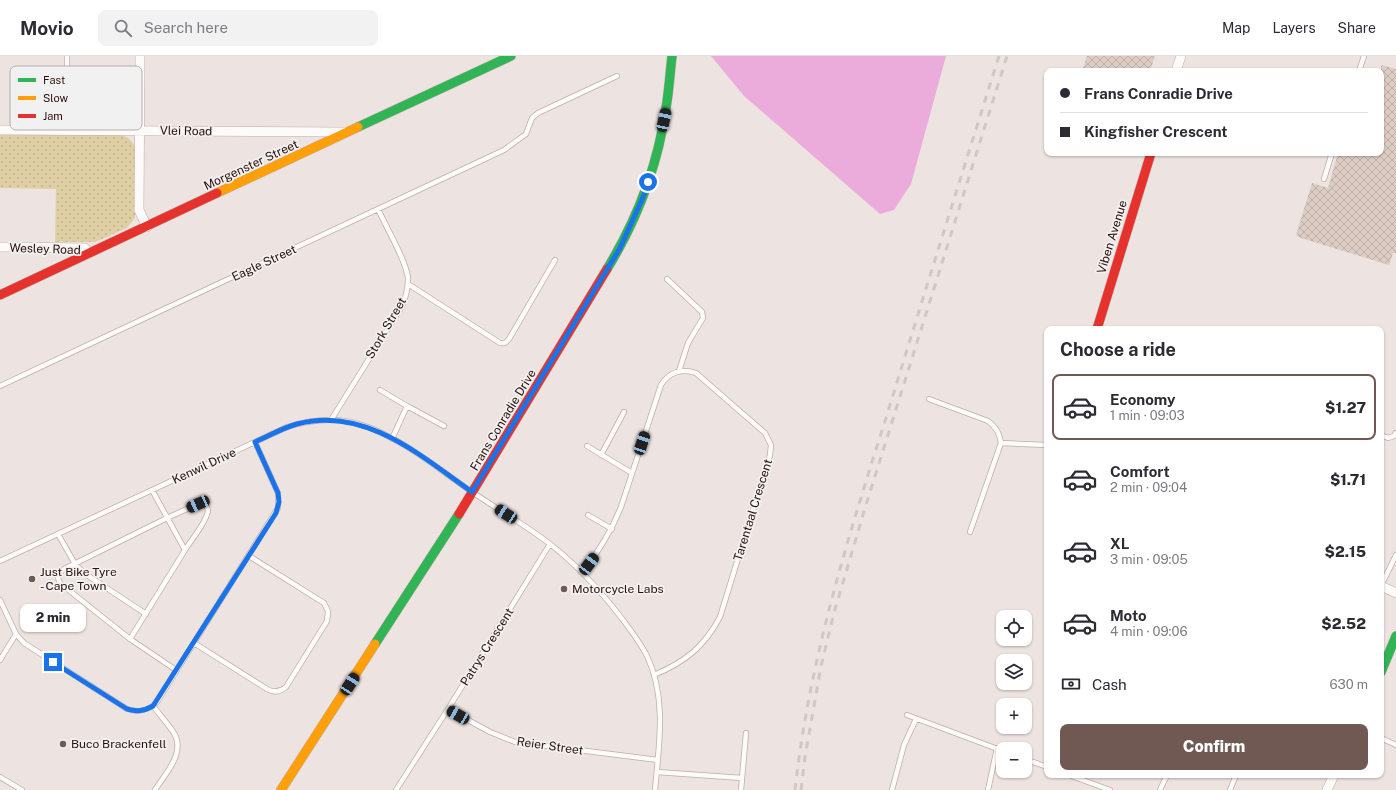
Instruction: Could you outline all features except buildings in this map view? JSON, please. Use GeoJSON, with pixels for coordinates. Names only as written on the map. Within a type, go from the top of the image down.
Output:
{"type":"FeatureCollection","features":[{"type":"Feature","properties":{"kind":"street","name":"Morgenster Street"},"geometry":{"type":"LineString","coordinates":[[0,296],[511,56]]}},
{"type":"Feature","properties":{"kind":"street","name":"Frans Conradie Drive"},"geometry":{"type":"LineString","coordinates":[[281,790],[472,492],[620,248],[644,195],[659,142],[666,109],[672,56]]}},
{"type":"Feature","properties":{"kind":"street"},"geometry":{"type":"LineString","coordinates":[[1177,68],[1181,56]]}},
{"type":"Feature","properties":{"kind":"street","name":"Vlei Road"},"geometry":{"type":"LineString","coordinates":[[0,130],[348,132]]}},
{"type":"Feature","properties":{"kind":"street"},"geometry":{"type":"LineString","coordinates":[[140,131],[139,210],[147,227]]}},
{"type":"Feature","properties":{"kind":"street","name":"Viben Avenue"},"geometry":{"type":"LineString","coordinates":[[1098,326],[1150,156]]}},
{"type":"Feature","properties":{"kind":"street","name":"Wesley Road"},"geometry":{"type":"LineString","coordinates":[[0,248],[85,248],[88,254]]}},
{"type":"Feature","properties":{"kind":"street"},"geometry":{"type":"LineString","coordinates":[[1384,587],[1396,593]]}},
{"type":"Feature","properties":{"kind":"street"},"geometry":{"type":"LineString","coordinates":[[1384,660],[1396,636]]}},
{"type":"Feature","properties":{"kind":"street"},"geometry":{"type":"LineString","coordinates":[[1327,790],[1333,778]]}},
{"type":"Feature","properties":{"kind":"lane"},"geometry":{"type":"LineString","coordinates":[[1360,68],[1364,56]]}},
{"type":"Feature","properties":{"kind":"lane","name":"Eagle Street"},"geometry":{"type":"LineString","coordinates":[[0,386],[504,150],[526,134],[532,118],[538,113],[617,76]]}},
{"type":"Feature","properties":{"kind":"lane"},"geometry":{"type":"LineString","coordinates":[[1324,179],[1331,156]]}},
{"type":"Feature","properties":{"kind":"lane","name":"Stork Street"},"geometry":{"type":"LineString","coordinates":[[331,420],[402,306],[407,292],[408,284],[405,266],[378,209]]}},
{"type":"Feature","properties":{"kind":"lane"},"geometry":{"type":"LineString","coordinates":[[408,284],[500,343],[504,343],[509,339],[555,260]]}},
{"type":"Feature","properties":{"kind":"lane"},"geometry":{"type":"LineString","coordinates":[[583,572],[599,551],[612,529],[621,507],[660,385],[668,376],[679,371],[688,343],[703,318],[702,312],[667,279]]}},
{"type":"Feature","properties":{"kind":"lane","name":"Tarentaal Crescent"},"geometry":{"type":"LineString","coordinates":[[654,675],[676,665],[689,656],[701,645],[714,627],[724,606],[771,450],[770,440],[765,433],[701,377],[691,371],[679,371]]}},
{"type":"Feature","properties":{"kind":"lane"},"geometry":{"type":"LineString","coordinates":[[380,390],[444,426]]}},
{"type":"Feature","properties":{"kind":"lane"},"geometry":{"type":"LineString","coordinates":[[929,399],[988,421],[995,426],[998,432],[1001,443],[970,532]]}},
{"type":"Feature","properties":{"kind":"lane"},"geometry":{"type":"LineString","coordinates":[[392,439],[407,406]]}},
{"type":"Feature","properties":{"kind":"lane"},"geometry":{"type":"LineString","coordinates":[[602,455],[624,412]]}},
{"type":"Feature","properties":{"kind":"lane","name":"Kenwil Drive"},"geometry":{"type":"LineString","coordinates":[[0,562],[287,427],[320,420],[344,421],[369,427],[416,453],[472,492]]}},
{"type":"Feature","properties":{"kind":"lane"},"geometry":{"type":"LineString","coordinates":[[1384,436],[1388,438],[1394,436],[1396,433]]}},
{"type":"Feature","properties":{"kind":"lane"},"geometry":{"type":"LineString","coordinates":[[0,600],[16,634],[24,643],[127,709],[138,711],[148,709],[153,706],[276,513],[279,502],[276,488],[255,442]]}},
{"type":"Feature","properties":{"kind":"lane"},"geometry":{"type":"LineString","coordinates":[[1001,443],[1044,445]]}},
{"type":"Feature","properties":{"kind":"lane"},"geometry":{"type":"LineString","coordinates":[[587,446],[632,473]]}},
{"type":"Feature","properties":{"kind":"lane"},"geometry":{"type":"LineString","coordinates":[[152,490],[185,550]]}},
{"type":"Feature","properties":{"kind":"lane"},"geometry":{"type":"LineString","coordinates":[[472,492],[550,544],[583,572],[612,606],[647,656],[654,675],[660,707],[661,733],[656,790]]}},
{"type":"Feature","properties":{"kind":"lane"},"geometry":{"type":"LineString","coordinates":[[130,639],[203,522],[207,512],[206,505],[204,503],[198,504],[167,518],[74,564],[60,572],[58,576],[58,581],[130,639],[176,670]]}},
{"type":"Feature","properties":{"kind":"lane"},"geometry":{"type":"LineString","coordinates":[[588,515],[612,529]]}},
{"type":"Feature","properties":{"kind":"lane"},"geometry":{"type":"LineString","coordinates":[[58,534],[74,564],[104,587],[146,614]]}},
{"type":"Feature","properties":{"kind":"lane","name":"Patrys Crescent"},"geometry":{"type":"LineString","coordinates":[[396,790],[550,544]]}},
{"type":"Feature","properties":{"kind":"lane"},"geometry":{"type":"LineString","coordinates":[[1384,580],[1396,555]]}},
{"type":"Feature","properties":{"kind":"lane"},"geometry":{"type":"LineString","coordinates":[[194,643],[270,690],[277,691],[286,687],[323,628],[329,614],[324,603],[248,556]]}},
{"type":"Feature","properties":{"kind":"lane"},"geometry":{"type":"LineString","coordinates":[[0,660],[16,634]]}},
{"type":"Feature","properties":{"kind":"lane"},"geometry":{"type":"LineString","coordinates":[[153,706],[174,734],[178,746],[175,760],[155,790]]}},
{"type":"Feature","properties":{"kind":"lane","name":"Reier Street"},"geometry":{"type":"LineString","coordinates":[[448,709],[490,732],[515,742],[658,760]]}},
{"type":"Feature","properties":{"kind":"lane"},"geometry":{"type":"LineString","coordinates":[[907,716],[996,748]]}},
{"type":"Feature","properties":{"kind":"lane"},"geometry":{"type":"LineString","coordinates":[[892,790],[904,745],[916,719]]}},
{"type":"Feature","properties":{"kind":"lane"},"geometry":{"type":"LineString","coordinates":[[741,790],[746,733]]}},
{"type":"Feature","properties":{"kind":"lane"},"geometry":{"type":"LineString","coordinates":[[1384,739],[1396,745]]}},
{"type":"Feature","properties":{"kind":"lane"},"geometry":{"type":"LineString","coordinates":[[988,790],[996,753]]}},
{"type":"Feature","properties":{"kind":"lane"},"geometry":{"type":"LineString","coordinates":[[1032,762],[1044,766]]}},
{"type":"Feature","properties":{"kind":"lane"},"geometry":{"type":"LineString","coordinates":[[657,772],[742,778]]}},
{"type":"Feature","properties":{"kind":"lane"},"geometry":{"type":"LineString","coordinates":[[0,777],[22,790]]}},
{"type":"Feature","properties":{"kind":"lane"},"geometry":{"type":"LineString","coordinates":[[1077,778],[1110,790]]}},
{"type":"Feature","properties":{"kind":"lane"},"geometry":{"type":"LineString","coordinates":[[1160,790],[1166,778]]}},
{"type":"Feature","properties":{"kind":"lane"},"geometry":{"type":"LineString","coordinates":[[1230,790],[1235,778]]}},
{"type":"Feature","properties":{"kind":"lane"},"geometry":{"type":"LineString","coordinates":[[1091,790],[1092,784]]}},
{"type":"Feature","properties":{"kind":"shaded area"},"geometry":{"type":"Polygon","coordinates":[[[711,56],[946,56],[911,184],[894,210],[880,214],[744,96],[711,56]]]}},
{"type":"Feature","properties":{"kind":"shaded area"},"geometry":{"type":"Polygon","coordinates":[[[0,135],[121,135],[128,138],[133,142],[135,147],[135,218],[127,228],[95,242],[55,242],[56,189],[0,188],[0,135]]]}},
{"type":"Feature","properties":{"kind":"railway"},"geometry":{"type":"LineString","coordinates":[[795,790],[801,742],[831,602],[871,464],[999,56]]}},
{"type":"Feature","properties":{"kind":"railway"},"geometry":{"type":"LineString","coordinates":[[801,790],[805,757],[821,666],[834,613],[865,508],[1007,56]]}},
{"type":"Feature","properties":{"kind":"traffic: fast"},"geometry":{"type":"LineString","coordinates":[[358,127],[511,56]]}},
{"type":"Feature","properties":{"kind":"traffic: fast"},"geometry":{"type":"LineString","coordinates":[[607,269],[628,231],[652,171],[658,150],[668,95],[672,56]]}},
{"type":"Feature","properties":{"kind":"traffic: fast"},"geometry":{"type":"LineString","coordinates":[[375,644],[459,514]]}},
{"type":"Feature","properties":{"kind":"traffic: fast"},"geometry":{"type":"LineString","coordinates":[[1384,665],[1396,636]]}},
{"type":"Feature","properties":{"kind":"traffic: slow"},"geometry":{"type":"LineString","coordinates":[[217,193],[358,127]]}},
{"type":"Feature","properties":{"kind":"traffic: slow"},"geometry":{"type":"LineString","coordinates":[[281,790],[375,644]]}},
{"type":"Feature","properties":{"kind":"traffic: jam"},"geometry":{"type":"LineString","coordinates":[[1098,326],[1150,156]]}},
{"type":"Feature","properties":{"kind":"traffic: jam"},"geometry":{"type":"LineString","coordinates":[[0,295],[217,193]]}},
{"type":"Feature","properties":{"kind":"traffic: jam"},"geometry":{"type":"LineString","coordinates":[[459,514],[607,269]]}},
{"type":"Feature","properties":{"kind":"place","name":"Just Bike Tyre - Cape Town"},"geometry":{"type":"Point","coordinates":[32,579]}},
{"type":"Feature","properties":{"kind":"place","name":"Motorcycle Labs"},"geometry":{"type":"Point","coordinates":[564,589]}},
{"type":"Feature","properties":{"kind":"place","name":"Buco Brackenfell"},"geometry":{"type":"Point","coordinates":[63,744]}},
{"type":"Feature","properties":{"kind":"route"},"geometry":{"type":"LineString","coordinates":[[53,662],[127,709],[138,711],[148,709],[157,702],[276,513],[279,502],[278,493],[255,442],[287,427],[320,420],[331,420],[356,423],[369,427],[381,432],[416,453],[472,492],[620,248],[644,195],[648,182]]}}]}
